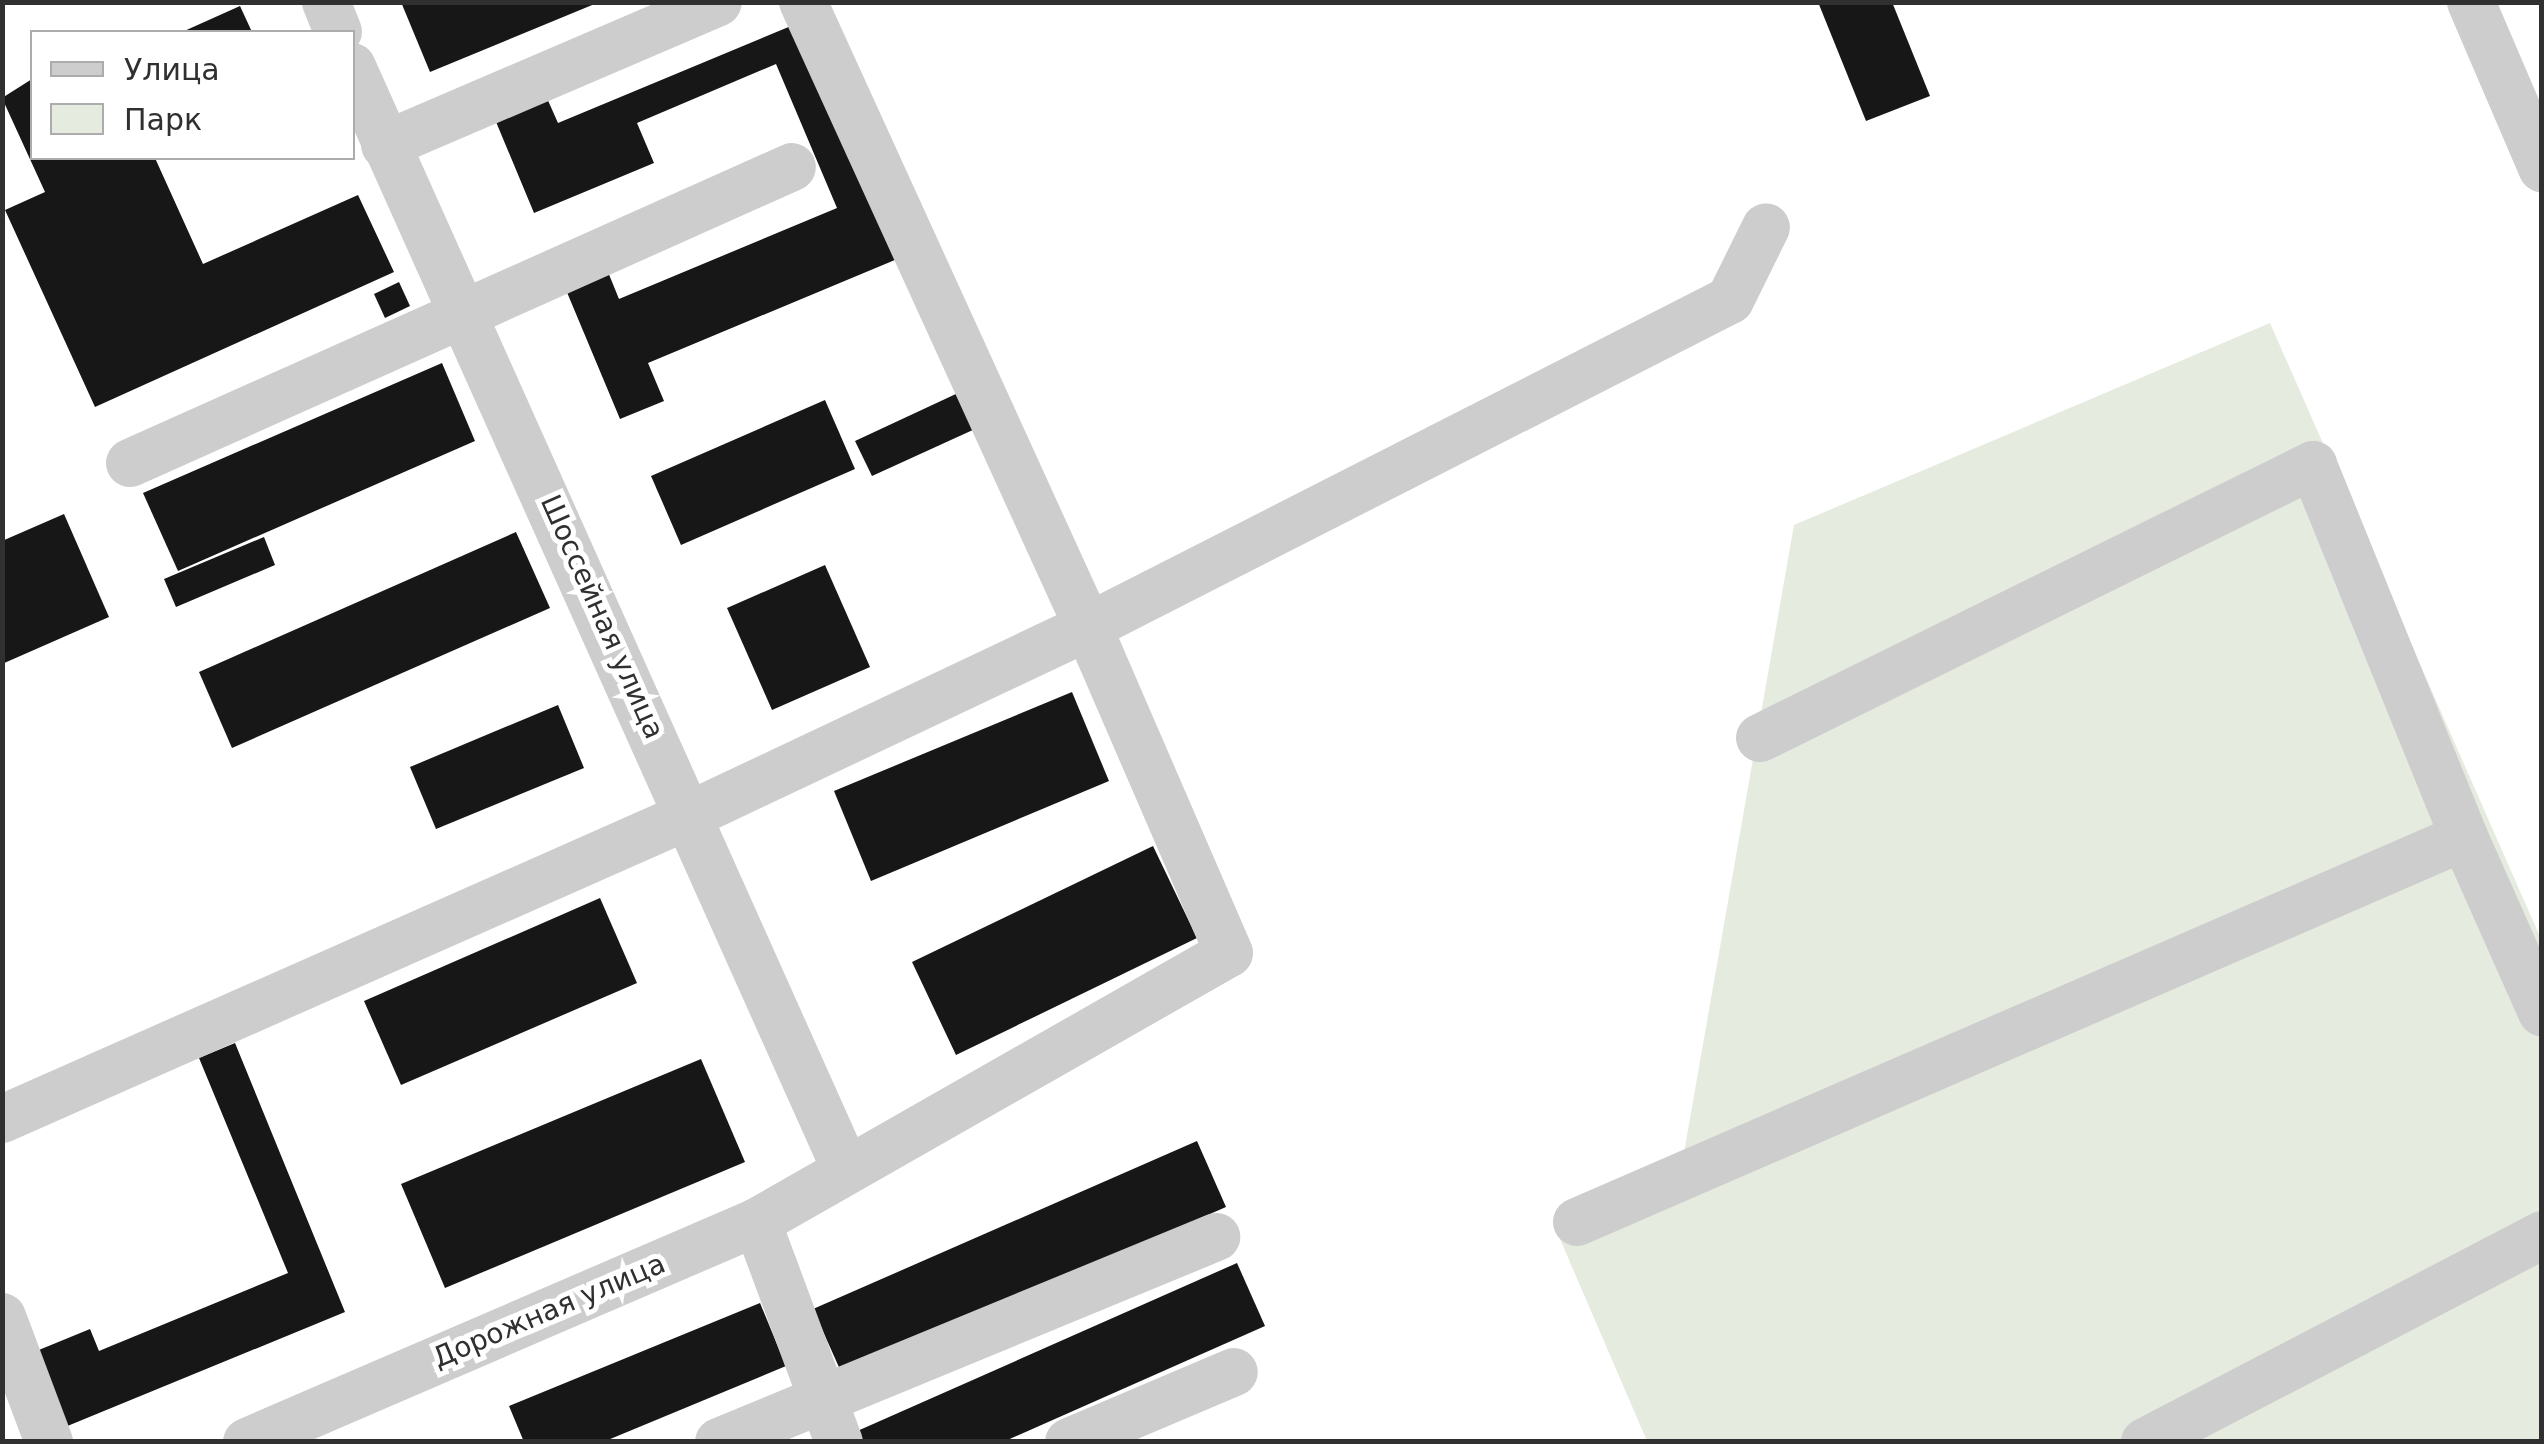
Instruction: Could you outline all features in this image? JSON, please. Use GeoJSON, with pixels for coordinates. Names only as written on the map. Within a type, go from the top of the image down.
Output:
{"type":"FeatureCollection","features":[{"type":"Feature","properties":{"kind":"street"},"geometry":{"type":"LineString","coordinates":[[326,2],[337,30]]}},
{"type":"Feature","properties":{"kind":"street"},"geometry":{"type":"LineString","coordinates":[[385,145],[718,2]]}},
{"type":"Feature","properties":{"kind":"street"},"geometry":{"type":"LineString","coordinates":[[803,2],[1088,627]]}},
{"type":"Feature","properties":{"kind":"street"},"geometry":{"type":"LineString","coordinates":[[2471,2],[2542,168]]}},
{"type":"Feature","properties":{"kind":"street","name":"Шоссейная улица"},"geometry":{"type":"LineString","coordinates":[[355,73],[846,1170]]}},
{"type":"Feature","properties":{"kind":"street"},"geometry":{"type":"LineString","coordinates":[[130,463],[792,167]]}},
{"type":"Feature","properties":{"kind":"street"},"geometry":{"type":"LineString","coordinates":[[2,1119],[690,815],[1088,627],[1730,300],[1766,227]]}},
{"type":"Feature","properties":{"kind":"street"},"geometry":{"type":"LineString","coordinates":[[1760,738],[2313,465],[2464,837],[2542,1012]]}},
{"type":"Feature","properties":{"kind":"street","name":"Дорожная улица"},"geometry":{"type":"LineString","coordinates":[[247,1442],[757,1222],[1228,953],[1088,627]]}},
{"type":"Feature","properties":{"kind":"street"},"geometry":{"type":"LineString","coordinates":[[1577,1222],[2464,837]]}},
{"type":"Feature","properties":{"kind":"street"},"geometry":{"type":"LineString","coordinates":[[757,1222],[831,1420]]}},
{"type":"Feature","properties":{"kind":"street"},"geometry":{"type":"LineString","coordinates":[[2144,1442],[2542,1235]]}},
{"type":"Feature","properties":{"kind":"street"},"geometry":{"type":"LineString","coordinates":[[720,1442],[831,1420],[1216,1237]]}},
{"type":"Feature","properties":{"kind":"street"},"geometry":{"type":"LineString","coordinates":[[2,1317],[49,1442]]}},
{"type":"Feature","properties":{"kind":"street"},"geometry":{"type":"LineString","coordinates":[[1069,1442],[1234,1372]]}},
{"type":"Feature","properties":{"kind":"green space"},"geometry":{"type":"Polygon","coordinates":[[[2270,323],[2541,939],[2541,1441],[1647,1441],[1560,1239],[1675,1204],[1794,525],[2270,323]]]}},
{"type":"Feature","properties":{"kind":"building"},"geometry":{"type":"Polygon","coordinates":[[[401,2],[597,2],[597,3],[430,72],[401,2]]]}},
{"type":"Feature","properties":{"kind":"building"},"geometry":{"type":"Polygon","coordinates":[[[1818,2],[1892,2],[1930,96],[1866,121],[1818,2]]]}},
{"type":"Feature","properties":{"kind":"building"},"geometry":{"type":"Polygon","coordinates":[[[240,6],[251,30],[186,30],[240,6]]]}},
{"type":"Feature","properties":{"kind":"building"},"geometry":{"type":"Polygon","coordinates":[[[803,21],[902,257],[648,363],[664,401],[620,419],[566,290],[608,272],[619,299],[837,208],[776,64],[637,123],[654,163],[534,213],[494,117],[546,96],[558,123],[803,21]]]}},
{"type":"Feature","properties":{"kind":"building"},"geometry":{"type":"Polygon","coordinates":[[[30,80],[30,159],[2,98],[30,80]]]}},
{"type":"Feature","properties":{"kind":"building"},"geometry":{"type":"Polygon","coordinates":[[[30,160],[156,160],[203,264],[358,195],[394,272],[95,407],[5,210],[45,192],[30,160]]]}},
{"type":"Feature","properties":{"kind":"building"},"geometry":{"type":"Polygon","coordinates":[[[399,282],[410,306],[385,318],[374,294],[399,282]]]}},
{"type":"Feature","properties":{"kind":"building"},"geometry":{"type":"Polygon","coordinates":[[[442,363],[475,441],[178,571],[143,493],[442,363]]]}},
{"type":"Feature","properties":{"kind":"building"},"geometry":{"type":"Polygon","coordinates":[[[958,393],[975,429],[872,476],[855,441],[958,393]]]}},
{"type":"Feature","properties":{"kind":"building"},"geometry":{"type":"Polygon","coordinates":[[[825,400],[855,469],[681,545],[651,476],[825,400]]]}},
{"type":"Feature","properties":{"kind":"building"},"geometry":{"type":"Polygon","coordinates":[[[64,514],[109,617],[2,664],[2,541],[64,514]]]}},
{"type":"Feature","properties":{"kind":"building"},"geometry":{"type":"Polygon","coordinates":[[[516,532],[550,608],[232,748],[199,672],[516,532]]]}},
{"type":"Feature","properties":{"kind":"building"},"geometry":{"type":"Polygon","coordinates":[[[264,537],[275,565],[176,607],[164,579],[264,537]]]}},
{"type":"Feature","properties":{"kind":"building"},"geometry":{"type":"Polygon","coordinates":[[[825,565],[870,667],[772,710],[727,608],[825,565]]]}},
{"type":"Feature","properties":{"kind":"building"},"geometry":{"type":"Polygon","coordinates":[[[1072,692],[1109,781],[871,881],[834,791],[1072,692]]]}},
{"type":"Feature","properties":{"kind":"building"},"geometry":{"type":"Polygon","coordinates":[[[558,705],[584,768],[436,829],[410,767],[558,705]]]}},
{"type":"Feature","properties":{"kind":"building"},"geometry":{"type":"Polygon","coordinates":[[[1153,846],[1197,938],[956,1055],[912,962],[1153,846]]]}},
{"type":"Feature","properties":{"kind":"building"},"geometry":{"type":"Polygon","coordinates":[[[600,898],[637,983],[401,1085],[364,1001],[600,898]]]}},
{"type":"Feature","properties":{"kind":"building"},"geometry":{"type":"Polygon","coordinates":[[[235,1043],[345,1312],[65,1427],[34,1352],[90,1329],[99,1351],[288,1273],[199,1058],[235,1043]]]}},
{"type":"Feature","properties":{"kind":"building"},"geometry":{"type":"Polygon","coordinates":[[[701,1059],[745,1162],[445,1288],[401,1184],[701,1059]]]}},
{"type":"Feature","properties":{"kind":"building"},"geometry":{"type":"Polygon","coordinates":[[[1197,1141],[1226,1207],[842,1374],[813,1309],[1197,1141]]]}},
{"type":"Feature","properties":{"kind":"building"},"geometry":{"type":"Polygon","coordinates":[[[1237,1263],[1265,1326],[1003,1442],[848,1442],[846,1436],[1237,1263]]]}},
{"type":"Feature","properties":{"kind":"building"},"geometry":{"type":"Polygon","coordinates":[[[760,1303],[786,1366],[603,1442],[524,1442],[509,1406],[760,1303]]]}}]}
